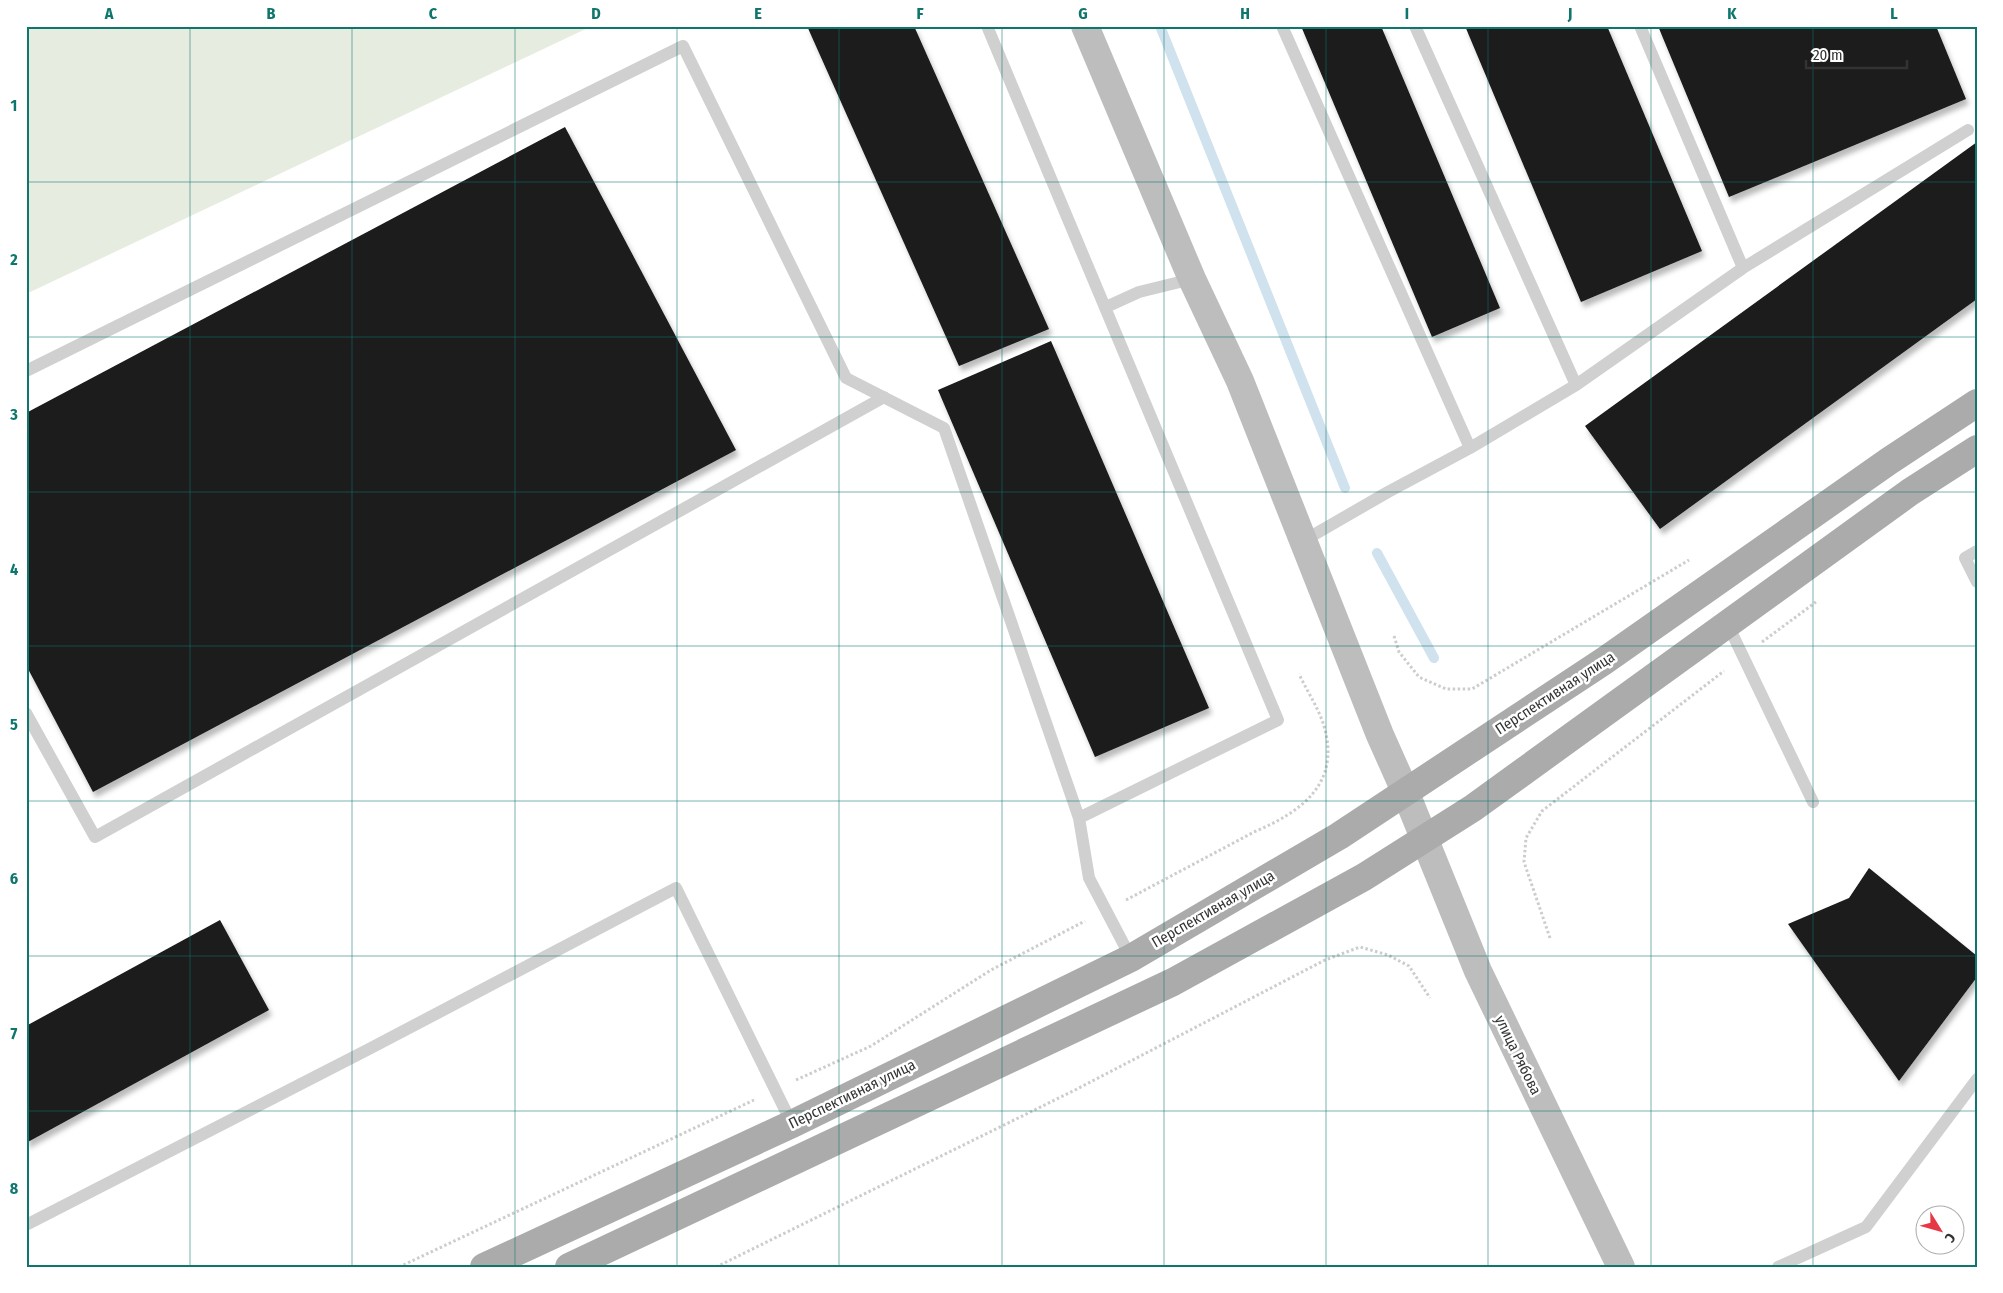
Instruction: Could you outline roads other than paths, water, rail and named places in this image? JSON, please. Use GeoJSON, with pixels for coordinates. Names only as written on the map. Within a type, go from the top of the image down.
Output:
{"type":"FeatureCollection","features":[{"type":"Feature","properties":{"kind":"main road","name":"улица Рябова"},"geometry":{"type":"LineString","coordinates":[[1086,26],[1192,278],[1240,381],[1380,735],[1405,791],[1478,971],[1621,1267]]}},
{"type":"Feature","properties":{"kind":"main road","name":"Перспективная улица"},"geometry":{"type":"LineString","coordinates":[[484,1267],[792,1124],[1130,958],[1339,836],[1604,661],[1889,461],[1977,403]]}},
{"type":"Feature","properties":{"kind":"main road"},"geometry":{"type":"LineString","coordinates":[[569,1267],[1173,982],[1364,877],[1473,808],[1910,492],[1977,448]]}},
{"type":"Feature","properties":{"kind":"lane"},"geometry":{"type":"LineString","coordinates":[[987,26],[1278,720],[1079,818]]}},
{"type":"Feature","properties":{"kind":"lane"},"geometry":{"type":"LineString","coordinates":[[1282,26],[1470,448]]}},
{"type":"Feature","properties":{"kind":"lane"},"geometry":{"type":"LineString","coordinates":[[1415,26],[1576,385]]}},
{"type":"Feature","properties":{"kind":"lane"},"geometry":{"type":"LineString","coordinates":[[1640,26],[1743,268]]}},
{"type":"Feature","properties":{"kind":"lane"},"geometry":{"type":"LineString","coordinates":[[26,371],[683,46],[846,378],[944,428],[1079,818],[1089,878],[1130,958]]}},
{"type":"Feature","properties":{"kind":"lane"},"geometry":{"type":"LineString","coordinates":[[1303,541],[1470,448],[1576,385],[1743,268],[1968,130]]}},
{"type":"Feature","properties":{"kind":"lane"},"geometry":{"type":"LineString","coordinates":[[1106,307],[1139,292],[1192,278]]}},
{"type":"Feature","properties":{"kind":"lane"},"geometry":{"type":"LineString","coordinates":[[26,713],[95,837],[884,397]]}},
{"type":"Feature","properties":{"kind":"lane"},"geometry":{"type":"LineString","coordinates":[[1977,551],[1965,558],[1977,582]]}},
{"type":"Feature","properties":{"kind":"lane"},"geometry":{"type":"LineString","coordinates":[[1728,624],[1742,657],[1813,802]]}},
{"type":"Feature","properties":{"kind":"lane"},"geometry":{"type":"LineString","coordinates":[[26,1224],[369,1049],[676,888],[792,1124]]}},
{"type":"Feature","properties":{"kind":"lane"},"geometry":{"type":"LineString","coordinates":[[1778,1267],[1866,1227],[1977,1079]]}},
{"type":"Feature","properties":{"kind":"waterway"},"geometry":{"type":"LineString","coordinates":[[1160,26],[1345,488]]}},
{"type":"Feature","properties":{"kind":"waterway"},"geometry":{"type":"LineString","coordinates":[[1377,553],[1434,658]]}}]}
